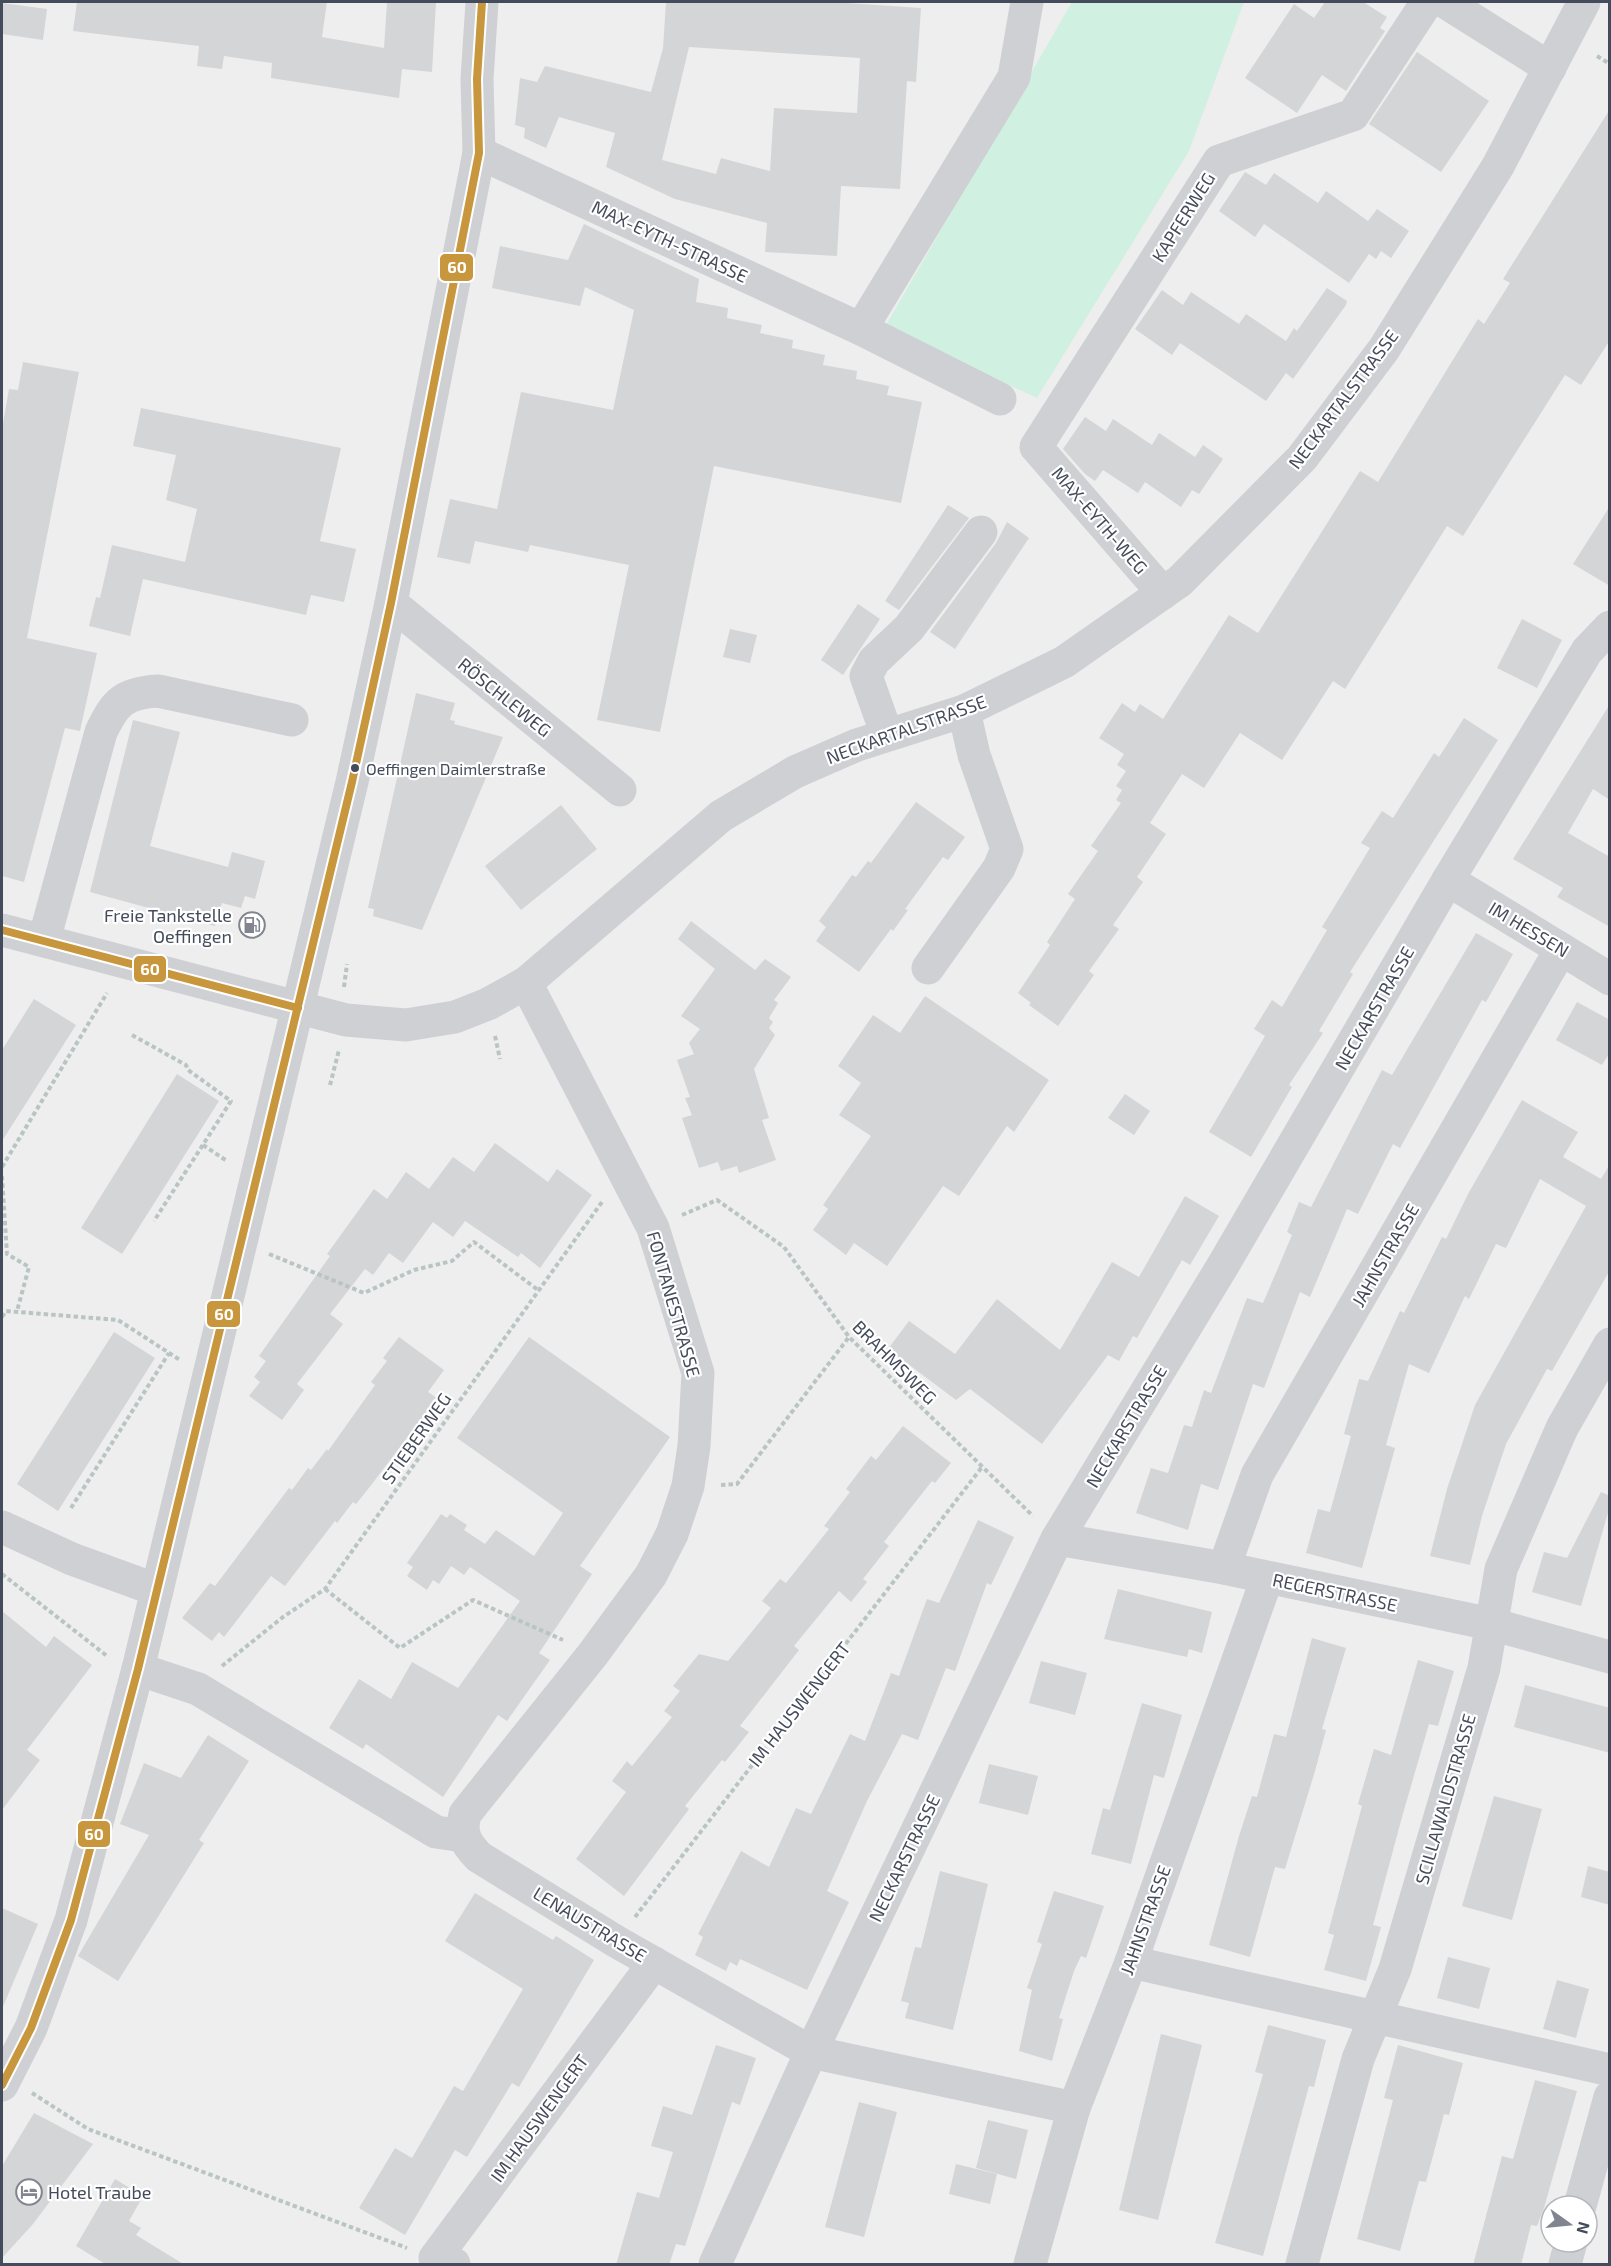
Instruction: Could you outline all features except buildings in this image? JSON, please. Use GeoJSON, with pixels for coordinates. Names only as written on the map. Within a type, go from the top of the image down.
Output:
{"type":"FeatureCollection","features":[{"type":"Feature","properties":{"kind":"street"},"geometry":{"type":"LineString","coordinates":[[4,2081],[31,2028],[71,1920],[138,1670],[298,1008],[391,603],[479,153],[477,80],[482,2]]}},
{"type":"Feature","properties":{"kind":"street"},"geometry":{"type":"LineString","coordinates":[[861,329],[1014,77],[1027,2]]}},
{"type":"Feature","properties":{"kind":"street","name":"KAPFERWEG"},"geometry":{"type":"LineString","coordinates":[[1036,447],[1219,161],[1353,115],[1427,2]]}},
{"type":"Feature","properties":{"kind":"street"},"geometry":{"type":"LineString","coordinates":[[1445,2],[1550,68]]}},
{"type":"Feature","properties":{"kind":"street","name":"NECKARTALSTRASSE"},"geometry":{"type":"LineString","coordinates":[[2,930],[346,1020],[406,1025],[455,1017],[488,1004],[526,983],[721,816],[795,772],[857,745],[964,711],[1064,662],[1180,581],[1302,458],[1384,349],[1498,166],[1584,2]]}},
{"type":"Feature","properties":{"kind":"street","name":"MAX-EYTH-STRASSE"},"geometry":{"type":"LineString","coordinates":[[479,153],[861,329],[1000,399]]}},
{"type":"Feature","properties":{"kind":"street","name":"MAX-EYTH-WEG"},"geometry":{"type":"LineString","coordinates":[[1036,447],[1163,593]]}},
{"type":"Feature","properties":{"kind":"street"},"geometry":{"type":"LineString","coordinates":[[886,735],[866,676],[874,661],[909,628],[981,532]]}},
{"type":"Feature","properties":{"kind":"street","name":"RÖSCHLEWEG"},"geometry":{"type":"LineString","coordinates":[[391,603],[620,790]]}},
{"type":"Feature","properties":{"kind":"street","name":"NECKARSTRASSE"},"geometry":{"type":"LineString","coordinates":[[715,2265],[811,2052],[1057,1539],[1222,1267],[1448,880],[1587,651],[1610,627]]}},
{"type":"Feature","properties":{"kind":"street"},"geometry":{"type":"LineString","coordinates":[[44,940],[101,732],[111,712],[120,701],[137,692],[158,691],[292,720]]}},
{"type":"Feature","properties":{"kind":"street"},"geometry":{"type":"LineString","coordinates":[[927,968],[999,867],[1007,849],[974,754],[964,711]]}},
{"type":"Feature","properties":{"kind":"street","name":"IM HESSEN"},"geometry":{"type":"LineString","coordinates":[[1448,880],[1610,979]]}},
{"type":"Feature","properties":{"kind":"street","name":"JAHNSTRASSE"},"geometry":{"type":"LineString","coordinates":[[1224,1568],[1257,1474],[1562,949]]}},
{"type":"Feature","properties":{"kind":"street","name":"FONTANESTRASSE"},"geometry":{"type":"LineString","coordinates":[[463,1836],[465,1814],[594,1654],[651,1575],[672,1534],[688,1486],[694,1446],[698,1373],[653,1228],[526,983]]}},
{"type":"Feature","properties":{"kind":"street","name":"SCILLAWALDSTRASSE"},"geometry":{"type":"LineString","coordinates":[[1302,2265],[1358,2059],[1395,1969],[1478,1690],[1506,1558],[1562,1428],[1610,1344]]}},
{"type":"Feature","properties":{"kind":"street"},"geometry":{"type":"LineString","coordinates":[[2,1527],[72,1559],[157,1590]]}},
{"type":"Feature","properties":{"kind":"street","name":"REGERSTRASSE"},"geometry":{"type":"LineString","coordinates":[[1057,1539],[1224,1568],[1491,1624],[1610,1657]]}},
{"type":"Feature","properties":{"kind":"street","name":"JAHNSTRASSE"},"geometry":{"type":"LineString","coordinates":[[1030,2265],[1074,2108],[1131,1962],[1267,1578]]}},
{"type":"Feature","properties":{"kind":"street"},"geometry":{"type":"LineString","coordinates":[[138,1670],[198,1689],[436,1832],[463,1836]]}},
{"type":"Feature","properties":{"kind":"street","name":"LENAUSTRASSE"},"geometry":{"type":"LineString","coordinates":[[463,1836],[479,1857],[617,1942],[811,2052],[1074,2108]]}},
{"type":"Feature","properties":{"kind":"street"},"geometry":{"type":"LineString","coordinates":[[1131,1962],[1610,2070]]}},
{"type":"Feature","properties":{"kind":"street","name":"IM HAUSWENGERT"},"geometry":{"type":"LineString","coordinates":[[445,2261],[654,1963]]}},
{"type":"Feature","properties":{"kind":"street"},"geometry":{"type":"LineString","coordinates":[[1584,2194],[1603,2142],[1610,2097]]}},
{"type":"Feature","properties":{"kind":"path"},"geometry":{"type":"LineString","coordinates":[[1597,56],[1610,64]]}},
{"type":"Feature","properties":{"kind":"path"},"geometry":{"type":"LineString","coordinates":[[2,1167],[106,993]]}},
{"type":"Feature","properties":{"kind":"path"},"geometry":{"type":"LineString","coordinates":[[132,1035],[186,1065],[188,1070],[231,1101],[154,1221]]}},
{"type":"Feature","properties":{"kind":"path","name":"STIEBERWEG"},"geometry":{"type":"LineString","coordinates":[[198,1689],[239,1650],[325,1589],[625,1171]]}},
{"type":"Feature","properties":{"kind":"path"},"geometry":{"type":"LineString","coordinates":[[2,1176],[7,1254],[29,1267],[17,1311]]}},
{"type":"Feature","properties":{"kind":"path","name":"BRAHMSWEG"},"geometry":{"type":"LineString","coordinates":[[653,1228],[717,1200],[784,1247],[849,1337],[1057,1539]]}},
{"type":"Feature","properties":{"kind":"path"},"geometry":{"type":"LineString","coordinates":[[241,1243],[364,1293],[414,1270],[452,1261],[474,1242],[538,1290]]}},
{"type":"Feature","properties":{"kind":"path"},"geometry":{"type":"LineString","coordinates":[[2,1317],[6,1311],[17,1311],[118,1320],[208,1378]]}},
{"type":"Feature","properties":{"kind":"path"},"geometry":{"type":"LineString","coordinates":[[688,1486],[736,1484],[849,1337]]}},
{"type":"Feature","properties":{"kind":"path"},"geometry":{"type":"LineString","coordinates":[[71,1508],[169,1353]]}},
{"type":"Feature","properties":{"kind":"path","name":"IM HAUSWENGERT"},"geometry":{"type":"LineString","coordinates":[[617,1942],[982,1467]]}},
{"type":"Feature","properties":{"kind":"path"},"geometry":{"type":"LineString","coordinates":[[2,1574],[111,1659],[138,1670]]}},
{"type":"Feature","properties":{"kind":"path"},"geometry":{"type":"LineString","coordinates":[[325,1589],[400,1648],[473,1600],[594,1654]]}},
{"type":"Feature","properties":{"kind":"path"},"geometry":{"type":"LineString","coordinates":[[4,2081],[88,2129],[445,2261]]}},
{"type":"Feature","properties":{"kind":"green space"},"geometry":{"type":"Polygon","coordinates":[[[1072,2],[1244,2],[1189,151],[1037,398],[885,327],[1072,2]]]}},
{"type":"Feature","properties":{"kind":"transit line","name":"60"},"geometry":{"type":"LineString","coordinates":[[2,2085],[31,2028],[71,1920],[138,1669],[352,782],[391,603],[479,153],[477,79],[482,2]]}},
{"type":"Feature","properties":{"kind":"transit line","name":"60"},"geometry":{"type":"LineString","coordinates":[[2,930],[298,1008]]}},
{"type":"Feature","properties":{"kind":"place","name":"Oeffingen Daimlerstraße"},"geometry":{"type":"Point","coordinates":[355,768]}},
{"type":"Feature","properties":{"kind":"place","name":"Freie Tankstelle Oeffingen"},"geometry":{"type":"Point","coordinates":[252,925]}},
{"type":"Feature","properties":{"kind":"place","name":"Hotel Traube"},"geometry":{"type":"Point","coordinates":[29,2192]}}]}
